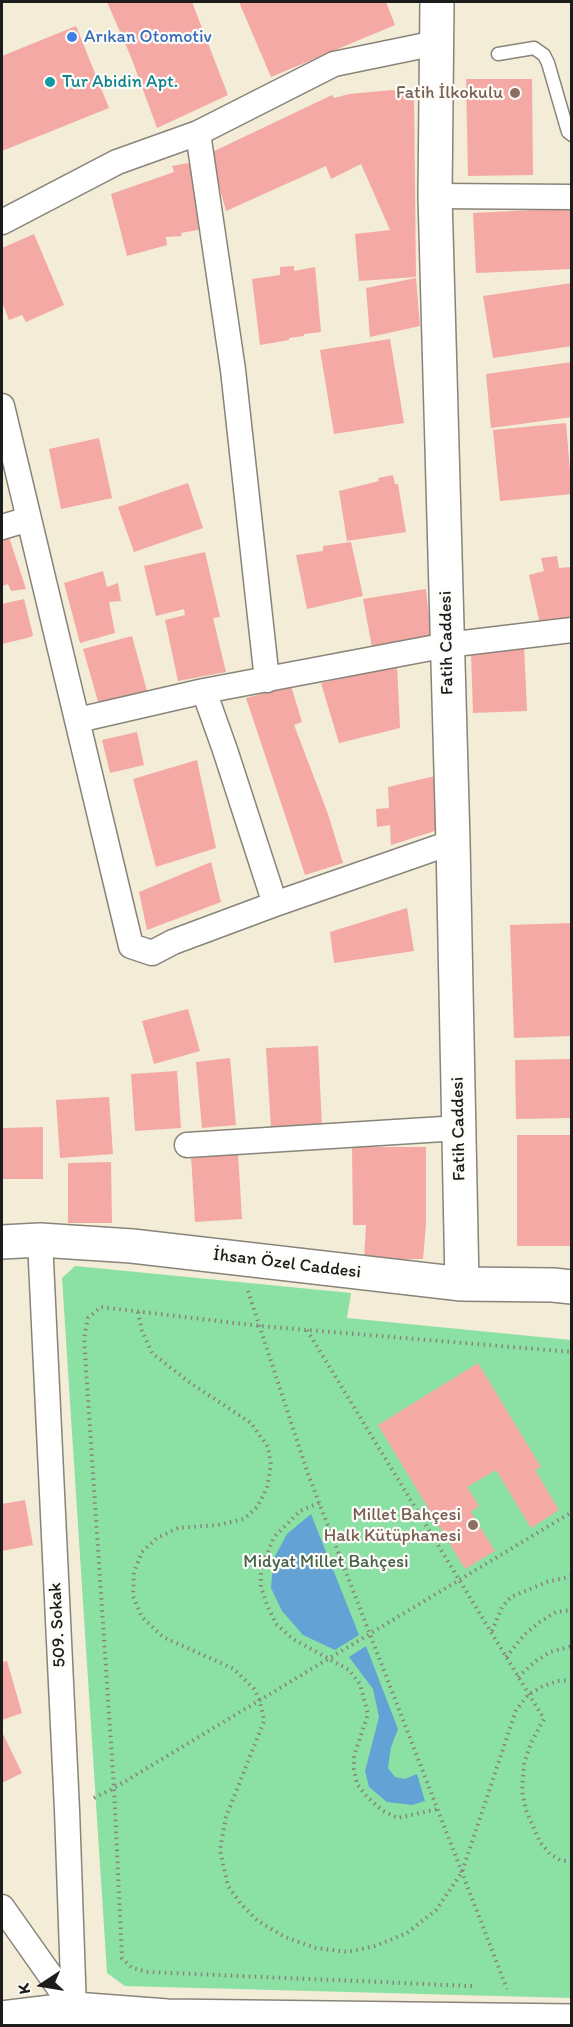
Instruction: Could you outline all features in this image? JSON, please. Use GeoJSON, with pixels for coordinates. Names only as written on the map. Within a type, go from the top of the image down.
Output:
{"type":"FeatureCollection","features":[{"type":"Feature","properties":{"kind":"street","name":"Fatih Caddesi"},"geometry":{"type":"LineString","coordinates":[[437,2],[435,196],[453,842],[462,1284]]}},
{"type":"Feature","properties":{"kind":"street"},"geometry":{"type":"LineString","coordinates":[[2,222],[117,162],[198,133],[334,64],[436,43]]}},
{"type":"Feature","properties":{"kind":"street"},"geometry":{"type":"LineString","coordinates":[[198,133],[233,370],[267,680]]}},
{"type":"Feature","properties":{"kind":"street"},"geometry":{"type":"LineString","coordinates":[[435,196],[572,197]]}},
{"type":"Feature","properties":{"kind":"street"},"geometry":{"type":"LineString","coordinates":[[2,406],[131,946],[152,953],[173,942],[275,904],[453,842]]}},
{"type":"Feature","properties":{"kind":"street"},"geometry":{"type":"LineString","coordinates":[[2,527],[29,519]]}},
{"type":"Feature","properties":{"kind":"street"},"geometry":{"type":"LineString","coordinates":[[78,720],[204,691],[447,645],[572,630]]}},
{"type":"Feature","properties":{"kind":"street"},"geometry":{"type":"LineString","coordinates":[[204,691],[275,904]]}},
{"type":"Feature","properties":{"kind":"street"},"geometry":{"type":"LineString","coordinates":[[187,1145],[459,1128]]}},
{"type":"Feature","properties":{"kind":"street","name":"İhsan Özel Caddesi"},"geometry":{"type":"LineString","coordinates":[[2,1242],[40,1240],[132,1246],[462,1284],[572,1287]]}},
{"type":"Feature","properties":{"kind":"street","name":"509. Sokak"},"geometry":{"type":"LineString","coordinates":[[40,1240],[74,2009]]}},
{"type":"Feature","properties":{"kind":"street"},"geometry":{"type":"LineString","coordinates":[[2,1907],[74,2009]]}},
{"type":"Feature","properties":{"kind":"street"},"geometry":{"type":"LineString","coordinates":[[2,2018],[74,2009],[167,2021],[462,2023],[572,2021]]}},
{"type":"Feature","properties":{"kind":"lane"},"geometry":{"type":"LineString","coordinates":[[498,54],[534,48],[544,55],[568,132],[572,135]]}},
{"type":"Feature","properties":{"kind":"path"},"geometry":{"type":"LineString","coordinates":[[236,1258],[308,1474],[519,2021]]}},
{"type":"Feature","properties":{"kind":"path"},"geometry":{"type":"LineString","coordinates":[[482,1987],[148,1972],[132,1968],[122,1958],[114,1788],[84,1338],[88,1318],[101,1307],[260,1326],[572,1352]]}},
{"type":"Feature","properties":{"kind":"path"},"geometry":{"type":"LineString","coordinates":[[138,1312],[142,1331],[152,1353],[189,1382],[251,1423],[268,1447],[271,1465],[267,1488],[257,1507],[244,1520],[218,1525],[178,1528],[157,1538],[142,1552],[134,1572],[133,1596],[142,1617],[163,1637],[234,1669],[254,1689],[260,1701],[264,1721],[226,1817],[220,1850],[228,1886],[241,1904],[258,1921],[285,1937],[316,1948],[348,1952],[375,1946],[408,1933],[436,1910],[462,1872],[516,1710],[528,1695],[543,1686],[558,1681],[572,1680]]}},
{"type":"Feature","properties":{"kind":"path"},"geometry":{"type":"LineString","coordinates":[[307,1330],[544,1719],[524,1762],[522,1791],[526,1810],[540,1842],[550,1854],[560,1860],[572,1862]]}},
{"type":"Feature","properties":{"kind":"path"},"geometry":{"type":"LineString","coordinates":[[319,1503],[300,1511],[274,1537],[261,1569],[261,1587],[267,1605],[276,1624],[293,1639],[349,1670],[360,1684],[368,1714],[354,1756],[354,1769],[357,1784],[367,1797],[384,1811],[398,1818],[438,1809]]}},
{"type":"Feature","properties":{"kind":"path"},"geometry":{"type":"LineString","coordinates":[[67,1810],[114,1788],[572,1512]]}},
{"type":"Feature","properties":{"kind":"path"},"geometry":{"type":"LineString","coordinates":[[491,1632],[502,1607],[511,1597],[547,1582],[572,1576]]}},
{"type":"Feature","properties":{"kind":"path"},"geometry":{"type":"LineString","coordinates":[[506,1657],[525,1634],[541,1620],[556,1612],[572,1610]]}},
{"type":"Feature","properties":{"kind":"path"},"geometry":{"type":"LineString","coordinates":[[518,1677],[550,1652],[572,1646]]}},
{"type":"Feature","properties":{"kind":"path"},"geometry":{"type":"LineString","coordinates":[[494,1987],[517,1988]]}},
{"type":"Feature","properties":{"kind":"green space","name":"Midyat Millet Bahçesi"},"geometry":{"type":"Polygon","coordinates":[[[75,1266],[351,1293],[347,1318],[571,1340],[571,1998],[125,1986],[107,1973],[62,1278],[75,1266]]]}},
{"type":"Feature","properties":{"kind":"water"},"geometry":{"type":"Polygon","coordinates":[[[311,1514],[359,1635],[335,1650],[303,1635],[282,1611],[271,1588],[273,1560],[287,1534],[311,1514]]]}},
{"type":"Feature","properties":{"kind":"water"},"geometry":{"type":"Polygon","coordinates":[[[366,1646],[398,1729],[391,1747],[388,1768],[395,1777],[405,1779],[417,1774],[425,1801],[412,1805],[387,1802],[369,1787],[365,1771],[379,1717],[373,1689],[349,1657],[366,1646]]]}},
{"type":"Feature","properties":{"kind":"building"},"geometry":{"type":"Polygon","coordinates":[[[107,2],[192,2],[228,95],[157,128],[131,57],[107,2]]]}},
{"type":"Feature","properties":{"kind":"building"},"geometry":{"type":"Polygon","coordinates":[[[239,2],[386,2],[395,25],[271,77],[239,2]]]}},
{"type":"Feature","properties":{"kind":"building","name":"Tur Abidin Apt."},"geometry":{"type":"Polygon","coordinates":[[[76,26],[109,108],[2,151],[2,56],[76,26]]]}},
{"type":"Feature","properties":{"kind":"building"},"geometry":{"type":"Polygon","coordinates":[[[466,79],[532,79],[533,175],[468,176],[466,79]]]}},
{"type":"Feature","properties":{"kind":"building"},"geometry":{"type":"Polygon","coordinates":[[[392,90],[414,93],[416,277],[359,281],[355,234],[390,230],[361,164],[331,179],[326,166],[226,211],[210,153],[332,95],[334,98],[349,94],[392,90]]]}},
{"type":"Feature","properties":{"kind":"building"},"geometry":{"type":"Polygon","coordinates":[[[194,162],[203,229],[181,233],[182,236],[166,237],[167,245],[127,256],[111,194],[174,172],[172,166],[194,162]]]}},
{"type":"Feature","properties":{"kind":"building"},"geometry":{"type":"Polygon","coordinates":[[[572,208],[572,269],[476,273],[473,213],[572,208]]]}},
{"type":"Feature","properties":{"kind":"building"},"geometry":{"type":"Polygon","coordinates":[[[34,234],[64,305],[26,322],[22,315],[9,320],[2,302],[2,248],[34,234]]]}},
{"type":"Feature","properties":{"kind":"building"},"geometry":{"type":"Polygon","coordinates":[[[294,266],[294,271],[315,267],[321,332],[260,345],[252,279],[280,275],[280,267],[294,266]]]}},
{"type":"Feature","properties":{"kind":"building"},"geometry":{"type":"Polygon","coordinates":[[[416,278],[420,326],[370,337],[366,288],[416,278]]]}},
{"type":"Feature","properties":{"kind":"building"},"geometry":{"type":"Polygon","coordinates":[[[572,283],[572,346],[493,358],[483,296],[572,283]]]}},
{"type":"Feature","properties":{"kind":"building"},"geometry":{"type":"Polygon","coordinates":[[[390,339],[404,423],[334,434],[320,350],[390,339]]]}},
{"type":"Feature","properties":{"kind":"building"},"geometry":{"type":"Polygon","coordinates":[[[572,362],[572,417],[491,428],[486,374],[572,362]]]}},
{"type":"Feature","properties":{"kind":"building"},"geometry":{"type":"Polygon","coordinates":[[[566,423],[572,494],[500,501],[493,430],[566,423]]]}},
{"type":"Feature","properties":{"kind":"building"},"geometry":{"type":"Polygon","coordinates":[[[99,438],[112,498],[61,509],[49,449],[99,438]]]}},
{"type":"Feature","properties":{"kind":"building"},"geometry":{"type":"Polygon","coordinates":[[[393,475],[395,484],[398,484],[406,532],[347,541],[339,491],[393,475]]]}},
{"type":"Feature","properties":{"kind":"building"},"geometry":{"type":"Polygon","coordinates":[[[188,483],[203,528],[134,552],[118,507],[188,483]]]}},
{"type":"Feature","properties":{"kind":"building"},"geometry":{"type":"Polygon","coordinates":[[[8,534],[26,589],[11,591],[8,584],[2,586],[2,536],[8,534]]]}},
{"type":"Feature","properties":{"kind":"building"},"geometry":{"type":"Polygon","coordinates":[[[351,542],[363,596],[307,609],[296,555],[323,551],[323,546],[351,542]]]}},
{"type":"Feature","properties":{"kind":"building"},"geometry":{"type":"Polygon","coordinates":[[[205,552],[220,617],[213,618],[226,672],[178,681],[165,620],[185,615],[184,609],[156,616],[144,566],[205,552]]]}},
{"type":"Feature","properties":{"kind":"building"},"geometry":{"type":"Polygon","coordinates":[[[557,556],[559,568],[572,567],[572,620],[540,624],[529,575],[544,571],[541,558],[557,556]]]}},
{"type":"Feature","properties":{"kind":"building"},"geometry":{"type":"Polygon","coordinates":[[[103,571],[107,587],[118,583],[121,601],[109,602],[115,633],[80,643],[64,583],[103,571]]]}},
{"type":"Feature","properties":{"kind":"building"},"geometry":{"type":"Polygon","coordinates":[[[426,589],[431,638],[372,647],[363,599],[426,589]]]}},
{"type":"Feature","properties":{"kind":"building"},"geometry":{"type":"Polygon","coordinates":[[[24,599],[33,635],[2,644],[2,604],[24,599]]]}},
{"type":"Feature","properties":{"kind":"building"},"geometry":{"type":"Polygon","coordinates":[[[132,636],[147,691],[99,705],[83,649],[132,636]]]}},
{"type":"Feature","properties":{"kind":"building"},"geometry":{"type":"Polygon","coordinates":[[[524,646],[527,711],[473,713],[471,653],[524,646]]]}},
{"type":"Feature","properties":{"kind":"building"},"geometry":{"type":"Polygon","coordinates":[[[397,666],[400,728],[339,743],[321,683],[397,666]]]}},
{"type":"Feature","properties":{"kind":"building"},"geometry":{"type":"Polygon","coordinates":[[[291,686],[302,722],[294,725],[328,814],[343,863],[305,875],[246,698],[291,686]]]}},
{"type":"Feature","properties":{"kind":"building"},"geometry":{"type":"Polygon","coordinates":[[[137,732],[144,765],[110,773],[102,740],[137,732]]]}},
{"type":"Feature","properties":{"kind":"building"},"geometry":{"type":"Polygon","coordinates":[[[197,760],[216,848],[156,867],[133,779],[197,760]]]}},
{"type":"Feature","properties":{"kind":"building"},"geometry":{"type":"Polygon","coordinates":[[[435,776],[438,830],[391,845],[390,825],[377,827],[376,809],[389,808],[388,787],[435,776]]]}},
{"type":"Feature","properties":{"kind":"building"},"geometry":{"type":"Polygon","coordinates":[[[211,862],[221,902],[147,930],[139,892],[211,862]]]}},
{"type":"Feature","properties":{"kind":"building"},"geometry":{"type":"Polygon","coordinates":[[[407,908],[414,951],[334,963],[330,932],[407,908]]]}},
{"type":"Feature","properties":{"kind":"building"},"geometry":{"type":"Polygon","coordinates":[[[572,923],[572,1036],[514,1038],[510,925],[572,923]]]}},
{"type":"Feature","properties":{"kind":"building"},"geometry":{"type":"Polygon","coordinates":[[[188,1009],[200,1051],[154,1064],[142,1021],[188,1009]]]}},
{"type":"Feature","properties":{"kind":"building"},"geometry":{"type":"Polygon","coordinates":[[[318,1046],[322,1126],[271,1128],[266,1048],[318,1046]]]}},
{"type":"Feature","properties":{"kind":"building"},"geometry":{"type":"Polygon","coordinates":[[[230,1058],[236,1125],[202,1128],[196,1062],[230,1058]]]}},
{"type":"Feature","properties":{"kind":"building"},"geometry":{"type":"Polygon","coordinates":[[[572,1059],[572,1118],[516,1119],[515,1060],[572,1059]]]}},
{"type":"Feature","properties":{"kind":"building"},"geometry":{"type":"Polygon","coordinates":[[[177,1071],[181,1128],[135,1131],[131,1074],[177,1071]]]}},
{"type":"Feature","properties":{"kind":"building"},"geometry":{"type":"Polygon","coordinates":[[[109,1097],[113,1154],[60,1158],[56,1100],[109,1097]]]}},
{"type":"Feature","properties":{"kind":"building"},"geometry":{"type":"Polygon","coordinates":[[[43,1127],[43,1179],[2,1179],[2,1128],[43,1127]]]}},
{"type":"Feature","properties":{"kind":"building"},"geometry":{"type":"Polygon","coordinates":[[[517,1135],[572,1135],[572,1246],[517,1246],[517,1135]]]}},
{"type":"Feature","properties":{"kind":"building"},"geometry":{"type":"Polygon","coordinates":[[[352,1147],[426,1147],[426,1224],[423,1259],[364,1260],[366,1225],[353,1225],[352,1147]]]}},
{"type":"Feature","properties":{"kind":"building"},"geometry":{"type":"Polygon","coordinates":[[[238,1153],[242,1219],[195,1222],[191,1155],[238,1153]]]}},
{"type":"Feature","properties":{"kind":"building"},"geometry":{"type":"Polygon","coordinates":[[[111,1162],[112,1223],[68,1223],[68,1163],[111,1162]]]}},
{"type":"Feature","properties":{"kind":"building"},"geometry":{"type":"Polygon","coordinates":[[[478,1363],[541,1467],[535,1470],[559,1510],[531,1528],[496,1470],[467,1487],[479,1506],[471,1512],[495,1551],[465,1569],[378,1425],[478,1363]]]}},
{"type":"Feature","properties":{"kind":"building"},"geometry":{"type":"Polygon","coordinates":[[[25,1500],[33,1545],[2,1551],[2,1504],[25,1500]]]}},
{"type":"Feature","properties":{"kind":"building"},"geometry":{"type":"Polygon","coordinates":[[[7,1661],[22,1713],[2,1720],[2,1662],[7,1661]]]}},
{"type":"Feature","properties":{"kind":"building"},"geometry":{"type":"Polygon","coordinates":[[[2,1732],[22,1773],[2,1783],[2,1732]]]}},
{"type":"Feature","properties":{"kind":"place","name":"Arıkan Otomotiv"},"geometry":{"type":"Point","coordinates":[72,37]}},
{"type":"Feature","properties":{"kind":"place","name":"Tur Abidin Apt."},"geometry":{"type":"Point","coordinates":[50,82]}},
{"type":"Feature","properties":{"kind":"place","name":"Fatih İlkokulu"},"geometry":{"type":"Point","coordinates":[515,93]}},
{"type":"Feature","properties":{"kind":"place","name":"Millet Bahçesi Halk Kütüphanesi"},"geometry":{"type":"Point","coordinates":[473,1525]}}]}
